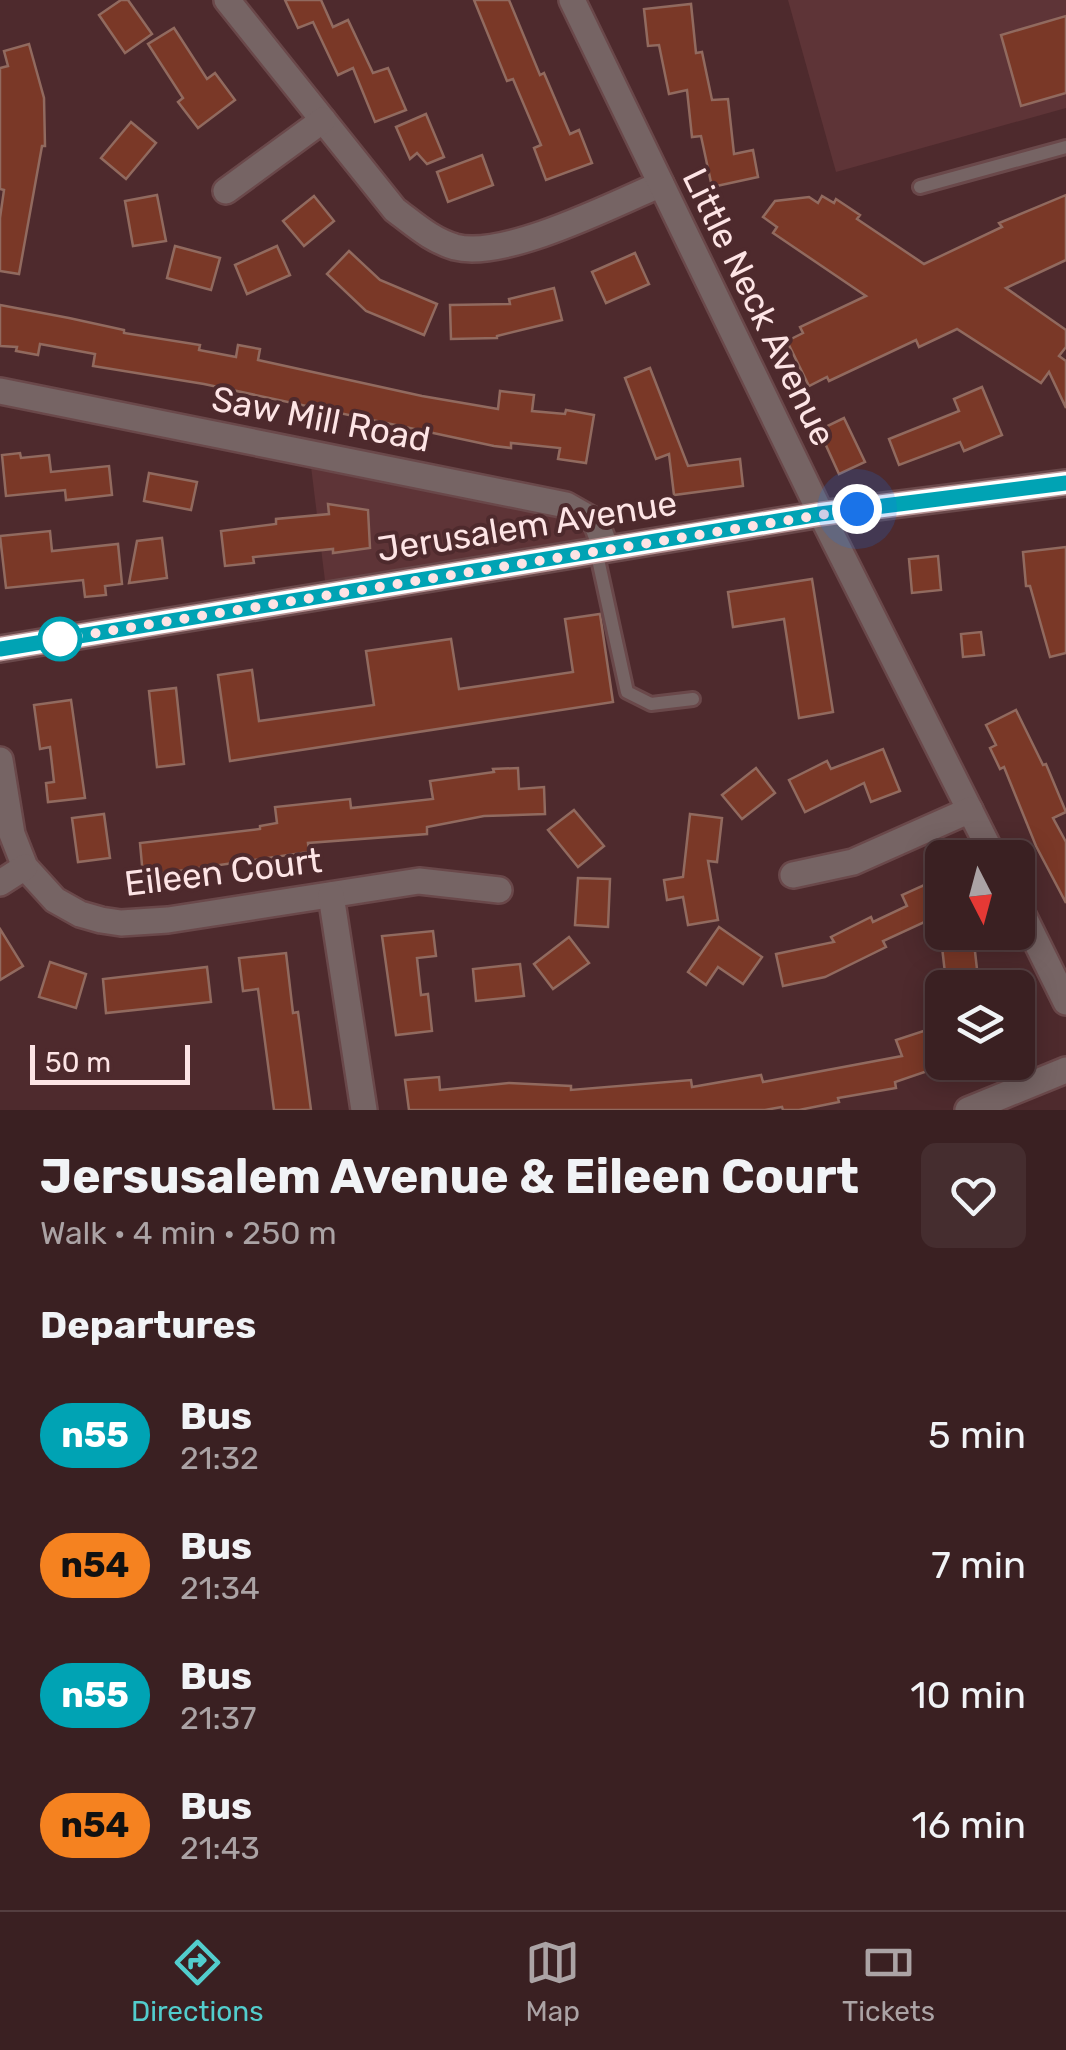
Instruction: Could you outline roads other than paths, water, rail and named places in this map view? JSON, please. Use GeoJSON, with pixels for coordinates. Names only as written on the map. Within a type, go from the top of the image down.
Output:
{"type":"FeatureCollection","features":[{"type":"Feature","properties":{"kind":"main road","name":"Jerusalem Avenue"},"geometry":{"type":"LineString","coordinates":[[0,648],[820,514],[1066,482]]}},
{"type":"Feature","properties":{"kind":"street"},"geometry":{"type":"LineString","coordinates":[[228,0],[396,210],[428,235],[474,250],[500,247],[661,184]]}},
{"type":"Feature","properties":{"kind":"street","name":"Little Neck Avenue"},"geometry":{"type":"LineString","coordinates":[[572,0],[820,514],[985,840]]}},
{"type":"Feature","properties":{"kind":"street"},"geometry":{"type":"LineString","coordinates":[[226,191],[323,120]]}},
{"type":"Feature","properties":{"kind":"street","name":"Saw Mill Road"},"geometry":{"type":"LineString","coordinates":[[0,391],[566,505],[596,522],[601,549]]}},
{"type":"Feature","properties":{"kind":"street","name":"Eileen Court"},"geometry":{"type":"LineString","coordinates":[[0,760],[12,834],[24,867],[38,885],[66,907],[101,920],[168,920],[419,881],[499,890]]}},
{"type":"Feature","properties":{"kind":"street"},"geometry":{"type":"LineString","coordinates":[[794,875],[853,862],[970,810]]}},
{"type":"Feature","properties":{"kind":"street"},"geometry":{"type":"LineString","coordinates":[[0,882],[24,867]]}},
{"type":"Feature","properties":{"kind":"street"},"geometry":{"type":"LineString","coordinates":[[331,895],[364,1110]]}},
{"type":"Feature","properties":{"kind":"street"},"geometry":{"type":"LineString","coordinates":[[1035,939],[1066,1002]]}},
{"type":"Feature","properties":{"kind":"street"},"geometry":{"type":"LineString","coordinates":[[968,1110],[1066,1070]]}},
{"type":"Feature","properties":{"kind":"lane"},"geometry":{"type":"LineString","coordinates":[[920,187],[1066,147]]}},
{"type":"Feature","properties":{"kind":"lane"},"geometry":{"type":"LineString","coordinates":[[601,549],[627,692],[651,704],[693,699]]}}]}
